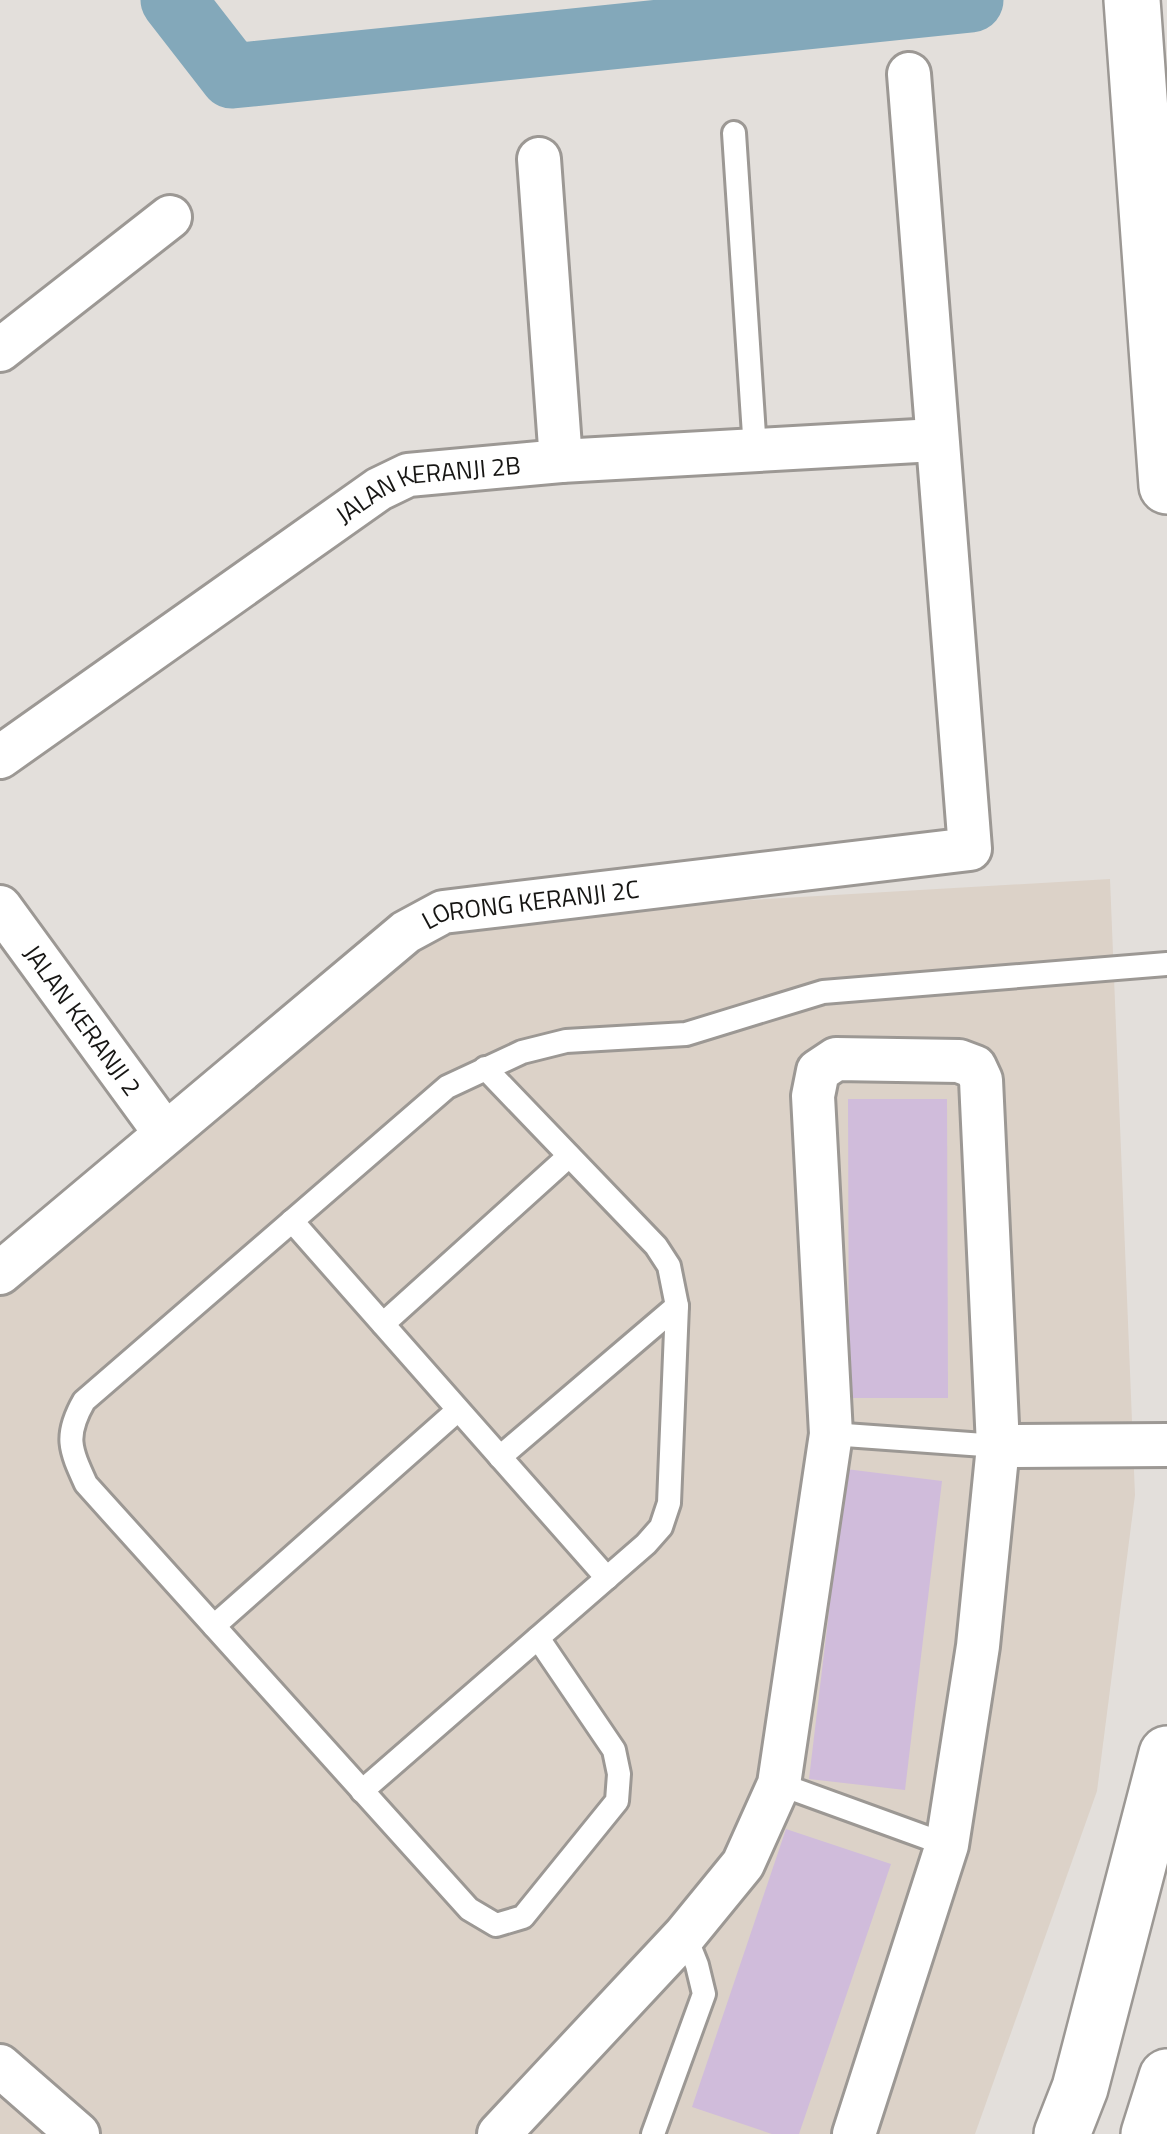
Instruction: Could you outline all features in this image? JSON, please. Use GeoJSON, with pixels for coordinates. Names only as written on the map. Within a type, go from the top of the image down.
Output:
{"type":"FeatureCollection","features":[{"type":"Feature","properties":{"kind":"main road"},"geometry":{"type":"LineString","coordinates":[[1134,20],[1167,486]]}},
{"type":"Feature","properties":{"kind":"main road"},"geometry":{"type":"LineString","coordinates":[[1062,2134],[1080,2088],[1167,1754]]}},
{"type":"Feature","properties":{"kind":"main road"},"geometry":{"type":"LineString","coordinates":[[1149,2134],[1167,2077]]}},
{"type":"Feature","properties":{"kind":"street"},"geometry":{"type":"LineString","coordinates":[[909,74],[935,440]]}},
{"type":"Feature","properties":{"kind":"street"},"geometry":{"type":"LineString","coordinates":[[539,159],[562,462]]}},
{"type":"Feature","properties":{"kind":"street"},"geometry":{"type":"LineString","coordinates":[[0,350],[170,218]]}},
{"type":"Feature","properties":{"kind":"street","name":"JALAN KERANJI 2B"},"geometry":{"type":"LineString","coordinates":[[0,757],[379,489],[408,475],[935,440]]}},
{"type":"Feature","properties":{"kind":"street","name":"LORONG KERANJI 2C"},"geometry":{"type":"LineString","coordinates":[[0,1273],[406,932],[443,912],[970,849],[935,440]]}},
{"type":"Feature","properties":{"kind":"street","name":"JALAN KERANJI 2"},"geometry":{"type":"LineString","coordinates":[[0,907],[165,1133]]}},
{"type":"Feature","properties":{"kind":"street"},"geometry":{"type":"LineString","coordinates":[[499,2134],[685,1935],[743,1864],[779,1784],[830,1434],[813,1096],[818,1072],[836,1059],[959,1062],[975,1067],[980,1080],[998,1446],[978,1646],[946,1845],[854,2134]]}},
{"type":"Feature","properties":{"kind":"street"},"geometry":{"type":"LineString","coordinates":[[998,1446],[1167,1445]]}},
{"type":"Feature","properties":{"kind":"street"},"geometry":{"type":"LineString","coordinates":[[0,2066],[78,2134]]}},
{"type":"Feature","properties":{"kind":"lane"},"geometry":{"type":"LineString","coordinates":[[734,133],[755,450]]}},
{"type":"Feature","properties":{"kind":"lane"},"geometry":{"type":"LineString","coordinates":[[538,1638],[614,1750],[619,1774],[618,1801],[523,1916],[496,1925],[469,1909],[86,1484],[70,1448],[73,1420],[84,1401],[446,1088],[522,1052],[566,1041],[686,1034],[823,992],[1167,964]]}},
{"type":"Feature","properties":{"kind":"lane"},"geometry":{"type":"LineString","coordinates":[[362,1791],[661,1527],[668,1502],[677,1306],[668,1266],[656,1246],[485,1068]]}},
{"type":"Feature","properties":{"kind":"lane"},"geometry":{"type":"LineString","coordinates":[[383,1324],[568,1156]]}},
{"type":"Feature","properties":{"kind":"lane"},"geometry":{"type":"LineString","coordinates":[[292,1221],[607,1578]]}},
{"type":"Feature","properties":{"kind":"lane"},"geometry":{"type":"LineString","coordinates":[[500,1457],[677,1306]]}},
{"type":"Feature","properties":{"kind":"lane"},"geometry":{"type":"LineString","coordinates":[[214,1626],[458,1410]]}},
{"type":"Feature","properties":{"kind":"lane"},"geometry":{"type":"LineString","coordinates":[[830,1434],[998,1446]]}},
{"type":"Feature","properties":{"kind":"lane"},"geometry":{"type":"LineString","coordinates":[[779,1784],[946,1845]]}},
{"type":"Feature","properties":{"kind":"lane"},"geometry":{"type":"LineString","coordinates":[[654,2134],[704,1994],[685,1935]]}},
{"type":"Feature","properties":{"kind":"shaded area"},"geometry":{"type":"Polygon","coordinates":[[[1110,879],[1135,1495],[1097,1791],[975,2134],[0,2134],[0,1281],[425,919],[1110,879]]]}},
{"type":"Feature","properties":{"kind":"building"},"geometry":{"type":"Polygon","coordinates":[[[848,1099],[947,1099],[948,1398],[849,1398],[848,1099]]]}},
{"type":"Feature","properties":{"kind":"building"},"geometry":{"type":"Polygon","coordinates":[[[846,1469],[942,1481],[905,1790],[809,1779],[846,1469]]]}},
{"type":"Feature","properties":{"kind":"building"},"geometry":{"type":"Polygon","coordinates":[[[786,1829],[891,1864],[799,2134],[772,2134],[692,2107],[786,1829]]]}},
{"type":"Feature","properties":{"kind":"waterway"},"geometry":{"type":"LineString","coordinates":[[173,0],[232,76],[971,0]]}}]}
